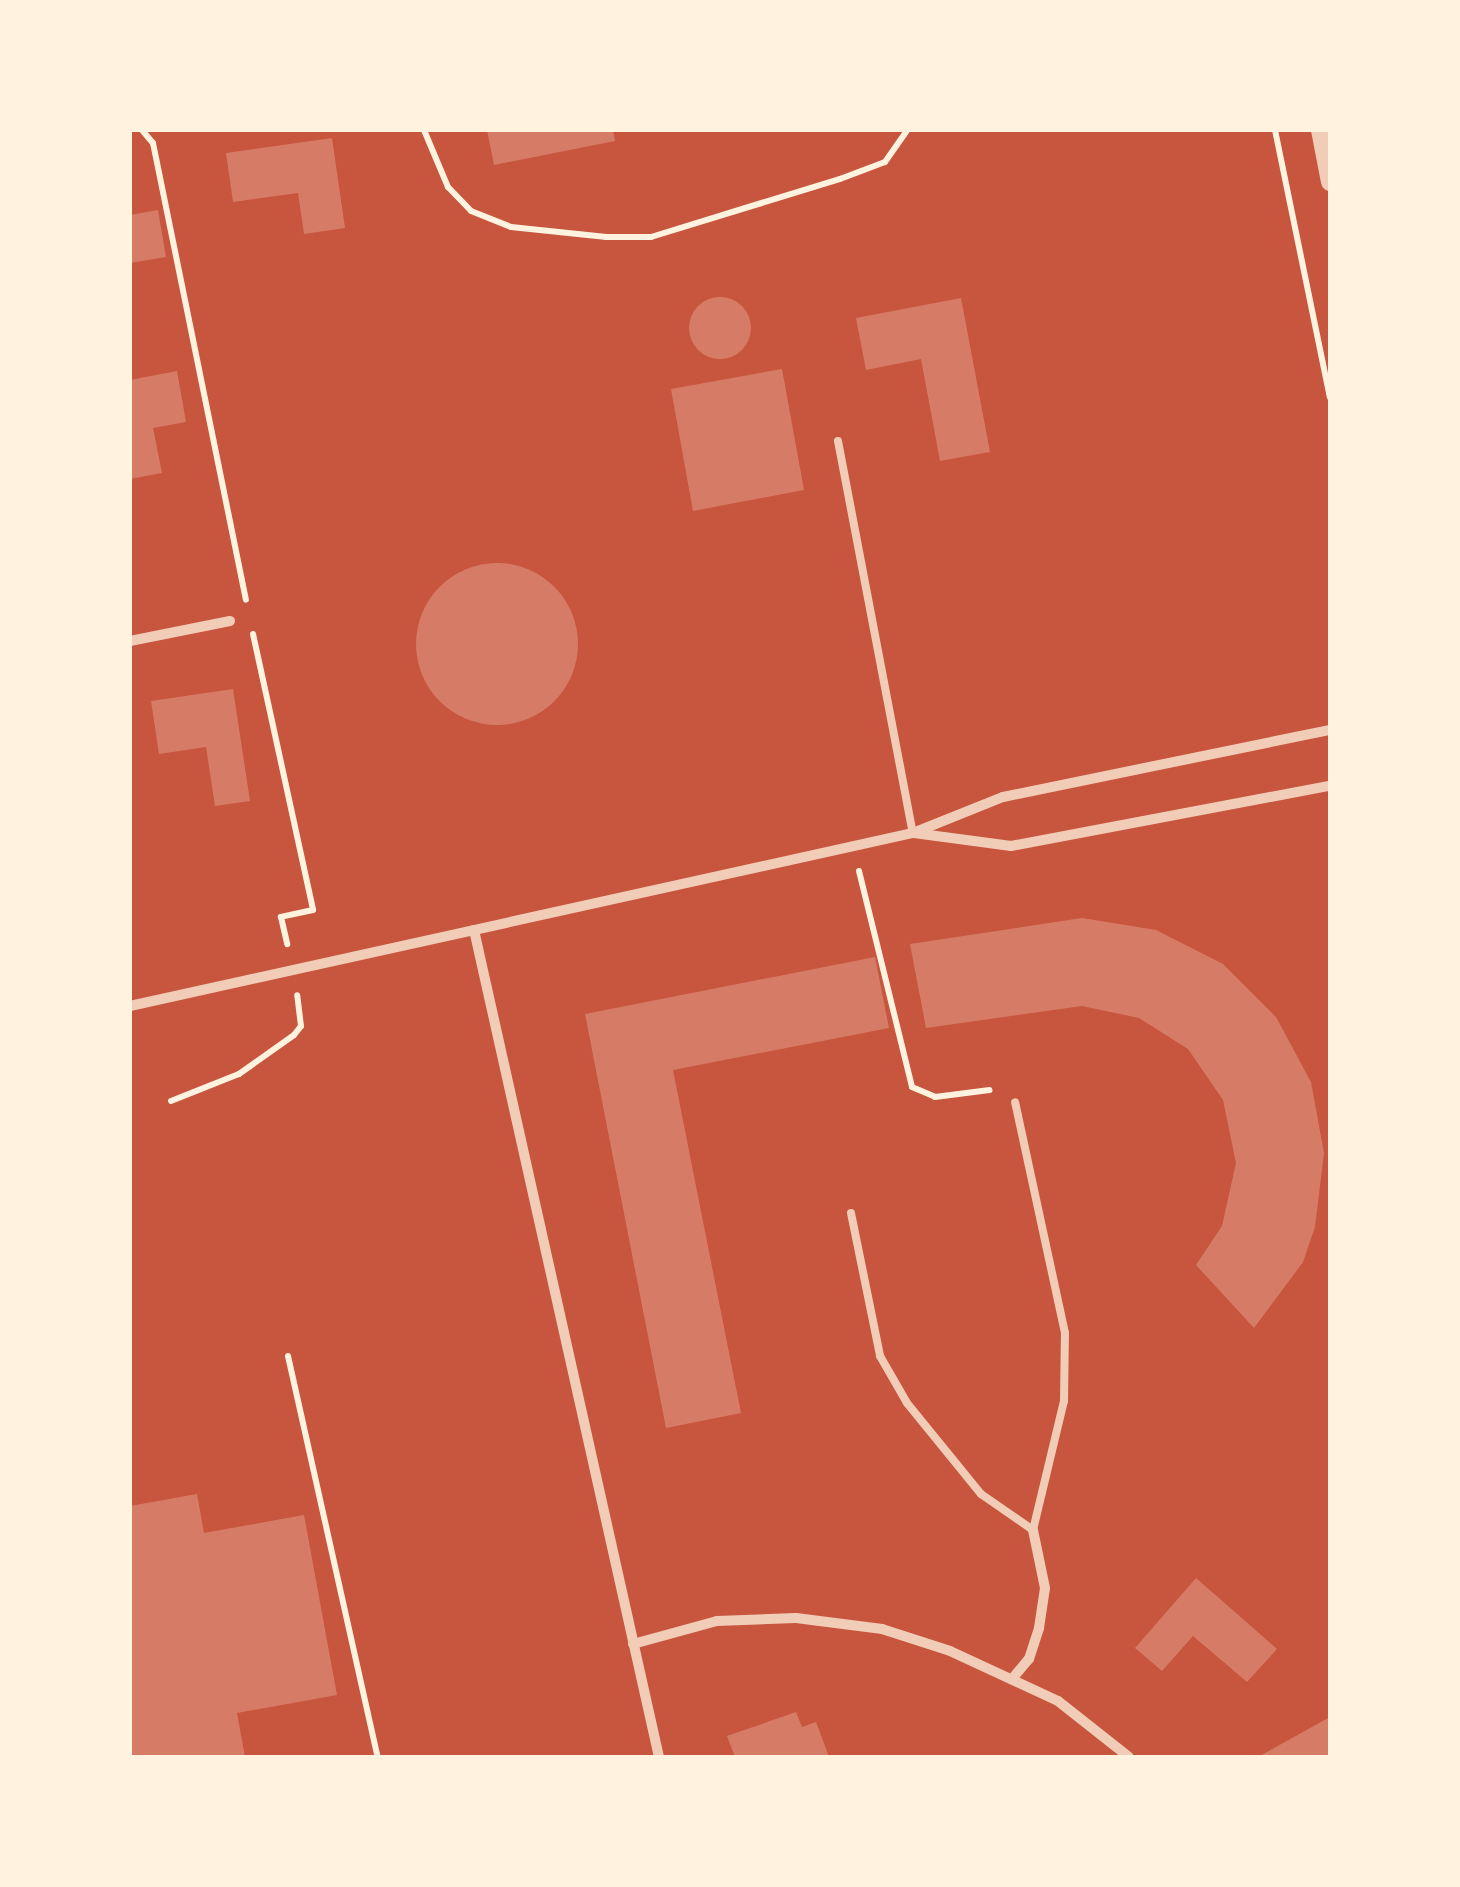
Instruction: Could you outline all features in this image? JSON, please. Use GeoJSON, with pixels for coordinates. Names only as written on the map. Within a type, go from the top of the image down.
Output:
{"type":"FeatureCollection","features":[{"type":"Feature","properties":{"kind":"street"},"geometry":{"type":"LineString","coordinates":[[1320,130],[1330,182]]}},
{"type":"Feature","properties":{"kind":"street"},"geometry":{"type":"LineString","coordinates":[[130,641],[230,621]]}},
{"type":"Feature","properties":{"kind":"street"},"geometry":{"type":"LineString","coordinates":[[130,1006],[913,833],[1003,797],[1330,730]]}},
{"type":"Feature","properties":{"kind":"street"},"geometry":{"type":"LineString","coordinates":[[913,833],[1011,846],[1330,786]]}},
{"type":"Feature","properties":{"kind":"street"},"geometry":{"type":"LineString","coordinates":[[474,930],[659,1757]]}},
{"type":"Feature","properties":{"kind":"street"},"geometry":{"type":"LineString","coordinates":[[1012,1679],[1028,1660],[1039,1628],[1044,1588],[1033,1530]]}},
{"type":"Feature","properties":{"kind":"street"},"geometry":{"type":"LineString","coordinates":[[634,1644],[717,1621],[796,1618],[882,1630],[1012,1679],[1058,1701],[1129,1757]]}},
{"type":"Feature","properties":{"kind":"lane"},"geometry":{"type":"LineString","coordinates":[[838,442],[913,833]]}},
{"type":"Feature","properties":{"kind":"lane"},"geometry":{"type":"LineString","coordinates":[[850,1213],[880,1356],[906,1403],[982,1494],[1033,1530],[1064,1401],[1065,1333],[1015,1102]]}},
{"type":"Feature","properties":{"kind":"path"},"geometry":{"type":"LineString","coordinates":[[142,130],[153,143],[313,910],[281,918],[294,970],[301,1026],[239,1074],[172,1102]]}},
{"type":"Feature","properties":{"kind":"path"},"geometry":{"type":"LineString","coordinates":[[424,130],[448,186],[471,211],[511,227],[606,237],[651,237],[840,180],[885,162],[907,130]]}},
{"type":"Feature","properties":{"kind":"path"},"geometry":{"type":"LineString","coordinates":[[1275,130],[1330,397]]}},
{"type":"Feature","properties":{"kind":"path"},"geometry":{"type":"LineString","coordinates":[[854,846],[912,1087],[934,1097],[997,1089],[1015,1102]]}},
{"type":"Feature","properties":{"kind":"path"},"geometry":{"type":"LineString","coordinates":[[288,1356],[378,1757]]}},
{"type":"Feature","properties":{"kind":"building"},"geometry":{"type":"Polygon","coordinates":[[[487,130],[613,130],[615,141],[494,165],[487,130]]]}},
{"type":"Feature","properties":{"kind":"building"},"geometry":{"type":"Polygon","coordinates":[[[332,138],[345,228],[304,234],[298,193],[233,202],[226,153],[332,138]]]}},
{"type":"Feature","properties":{"kind":"building"},"geometry":{"type":"Polygon","coordinates":[[[158,210],[166,257],[130,263],[130,215],[158,210]]]}},
{"type":"Feature","properties":{"kind":"building"},"geometry":{"type":"Polygon","coordinates":[[[720,297],[742,306],[751,328],[742,350],[720,359],[698,350],[689,328],[698,306],[720,297]]]}},
{"type":"Feature","properties":{"kind":"building"},"geometry":{"type":"Polygon","coordinates":[[[961,298],[990,452],[940,461],[921,359],[866,370],[856,318],[961,298]]]}},
{"type":"Feature","properties":{"kind":"building"},"geometry":{"type":"Polygon","coordinates":[[[782,369],[804,490],[693,511],[671,389],[782,369]]]}},
{"type":"Feature","properties":{"kind":"building"},"geometry":{"type":"Polygon","coordinates":[[[177,371],[186,422],[153,428],[162,473],[130,479],[130,380],[177,371]]]}},
{"type":"Feature","properties":{"kind":"building"},"geometry":{"type":"Polygon","coordinates":[[[497,563],[528,569],[554,587],[572,613],[578,644],[572,675],[554,701],[528,719],[497,725],[466,719],[440,701],[422,675],[416,644],[422,613],[440,587],[466,569],[497,563]]]}},
{"type":"Feature","properties":{"kind":"building"},"geometry":{"type":"Polygon","coordinates":[[[233,689],[250,801],[215,806],[206,747],[159,754],[151,701],[233,689]]]}},
{"type":"Feature","properties":{"kind":"building"},"geometry":{"type":"Polygon","coordinates":[[[1082,918],[1156,930],[1223,964],[1276,1017],[1311,1082],[1324,1153],[1315,1227],[1303,1262],[1254,1328],[1196,1265],[1222,1226],[1236,1163],[1223,1100],[1188,1049],[1139,1018],[1082,1006],[926,1028],[910,944],[1082,918]]]}},
{"type":"Feature","properties":{"kind":"building"},"geometry":{"type":"Polygon","coordinates":[[[875,957],[889,1028],[673,1070],[741,1413],[666,1428],[585,1014],[875,957]]]}},
{"type":"Feature","properties":{"kind":"building"},"geometry":{"type":"Polygon","coordinates":[[[197,1494],[204,1533],[304,1515],[337,1695],[237,1713],[245,1757],[130,1757],[130,1506],[197,1494]]]}},
{"type":"Feature","properties":{"kind":"building"},"geometry":{"type":"Polygon","coordinates":[[[1196,1578],[1277,1649],[1247,1682],[1193,1636],[1162,1671],[1135,1648],[1196,1578]]]}},
{"type":"Feature","properties":{"kind":"building"},"geometry":{"type":"Polygon","coordinates":[[[796,1712],[802,1727],[816,1722],[829,1757],[735,1757],[727,1736],[796,1712]]]}},
{"type":"Feature","properties":{"kind":"building"},"geometry":{"type":"Polygon","coordinates":[[[1330,1717],[1330,1757],[1258,1757],[1330,1717]]]}}]}
